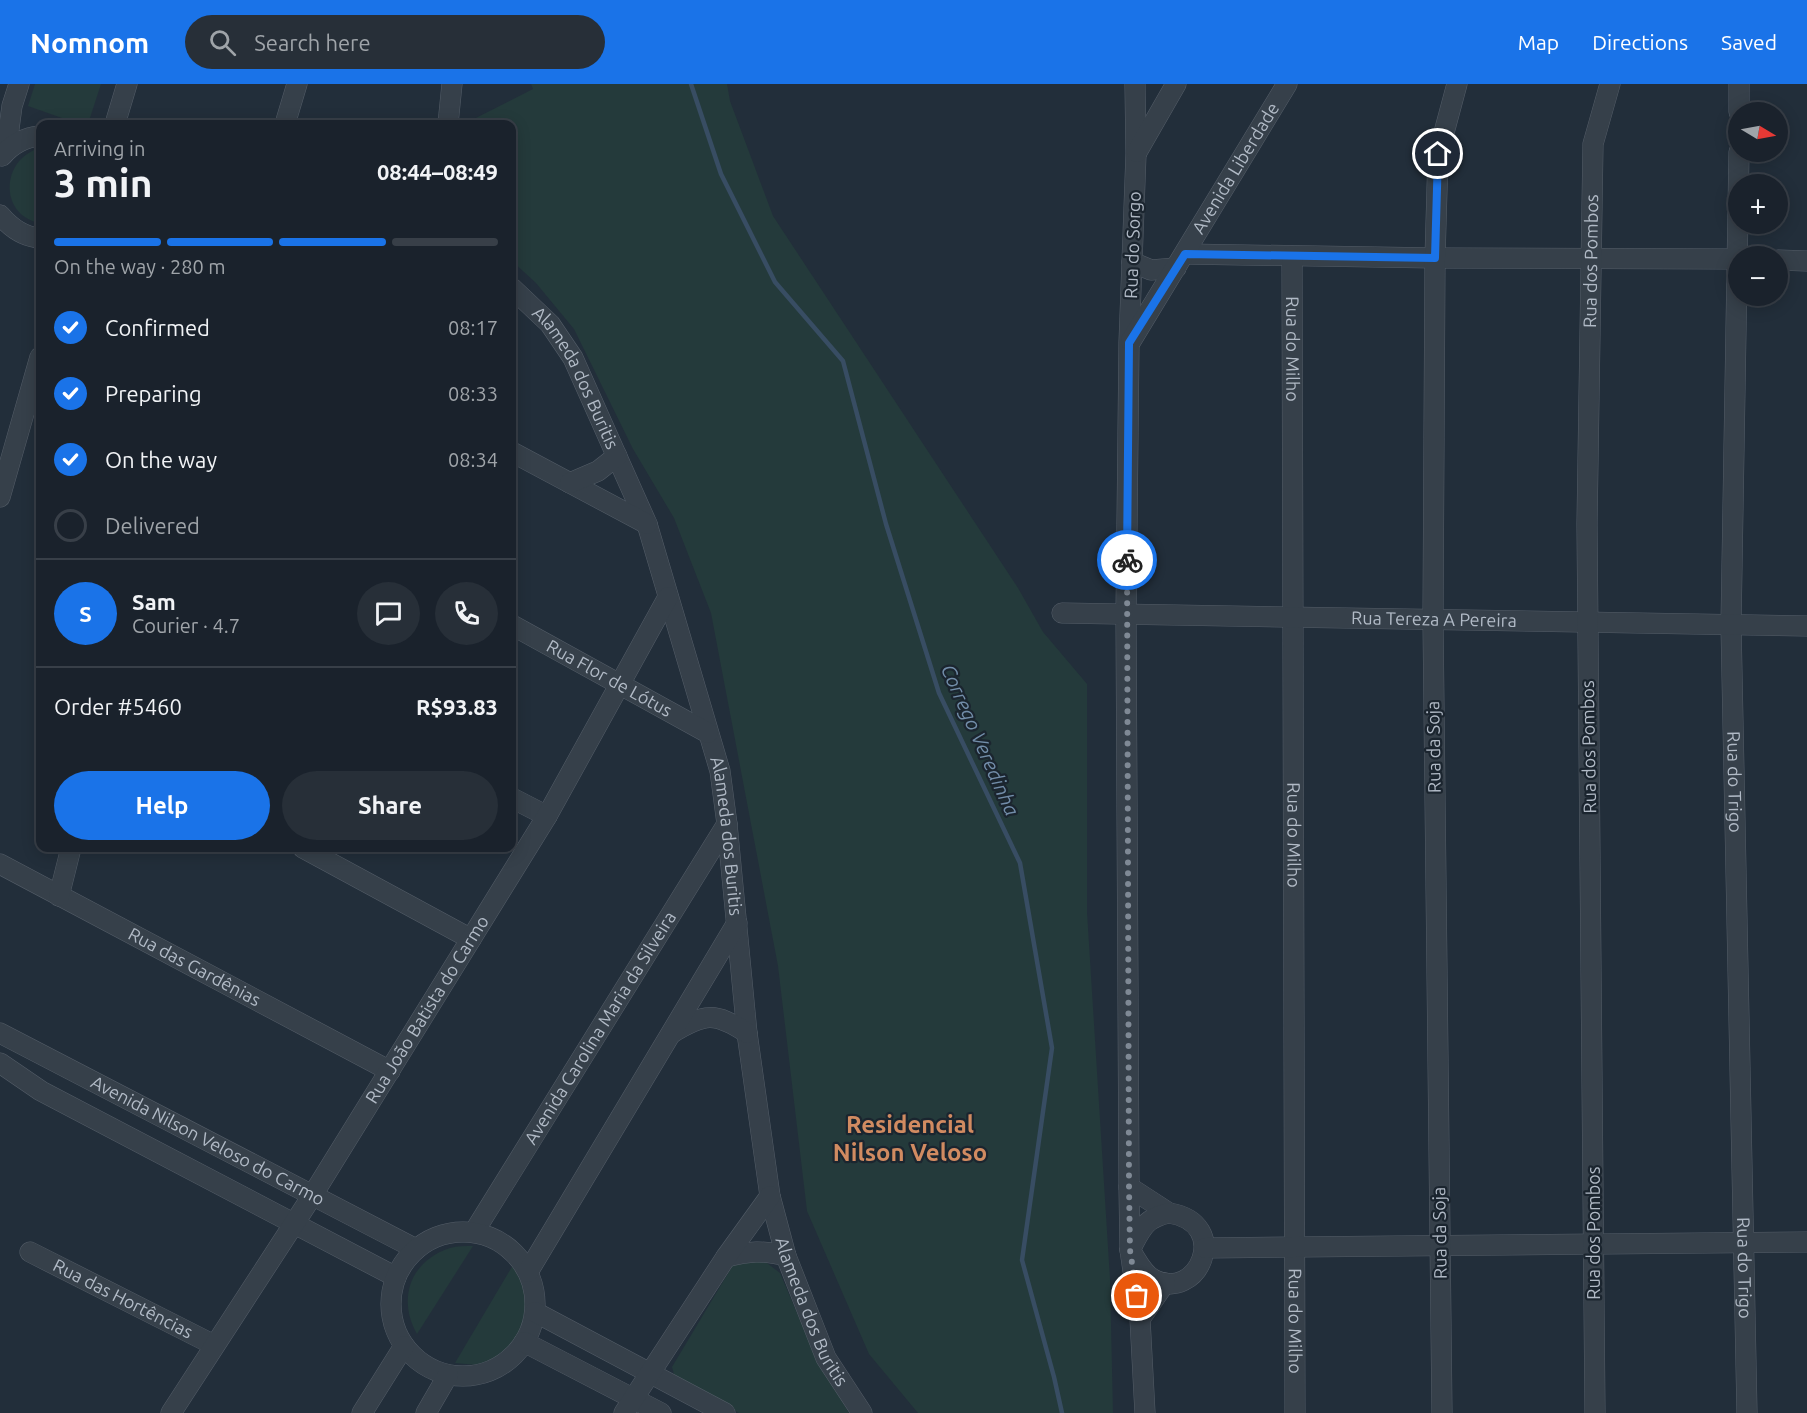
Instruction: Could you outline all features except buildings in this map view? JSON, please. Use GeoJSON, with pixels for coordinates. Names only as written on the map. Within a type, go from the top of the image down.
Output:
{"type":"FeatureCollection","features":[{"type":"Feature","properties":{"kind":"street"},"geometry":{"type":"LineString","coordinates":[[3,155],[6,106],[19,84]]}},
{"type":"Feature","properties":{"kind":"street"},"geometry":{"type":"LineString","coordinates":[[116,120],[127,84]]}},
{"type":"Feature","properties":{"kind":"street"},"geometry":{"type":"LineString","coordinates":[[286,120],[297,84]]}},
{"type":"Feature","properties":{"kind":"street"},"geometry":{"type":"LineString","coordinates":[[448,120],[452,84]]}},
{"type":"Feature","properties":{"kind":"street","name":"Rua do Sorgo"},"geometry":{"type":"LineString","coordinates":[[1135,84],[1136,154],[1129,343],[1126,615],[1129,1187],[1130,1250],[1140,1319],[1145,1413]]}},
{"type":"Feature","properties":{"kind":"street"},"geometry":{"type":"LineString","coordinates":[[1136,154],[1176,84]]}},
{"type":"Feature","properties":{"kind":"street","name":"Avenida Liberdade"},"geometry":{"type":"LineString","coordinates":[[1129,343],[1287,84]]}},
{"type":"Feature","properties":{"kind":"street","name":"Rua da Soja"},"geometry":{"type":"LineString","coordinates":[[1442,1413],[1433,620],[1435,258],[1438,154],[1457,84]]}},
{"type":"Feature","properties":{"kind":"street","name":"Rua dos Pombos"},"geometry":{"type":"LineString","coordinates":[[1595,1413],[1587,623],[1590,257],[1593,144],[1610,84]]}},
{"type":"Feature","properties":{"kind":"street"},"geometry":{"type":"LineString","coordinates":[[1739,84],[1739,102]]}},
{"type":"Feature","properties":{"kind":"street"},"geometry":{"type":"LineString","coordinates":[[3,155],[19,142],[36,137]]}},
{"type":"Feature","properties":{"kind":"street","name":"Rua do Trigo"},"geometry":{"type":"LineString","coordinates":[[1738,246],[1739,162]]}},
{"type":"Feature","properties":{"kind":"street"},"geometry":{"type":"LineString","coordinates":[[0,215],[8,225],[21,234],[36,237]]}},
{"type":"Feature","properties":{"kind":"street"},"geometry":{"type":"LineString","coordinates":[[1132,262],[1151,270],[1180,261],[1292,256],[1728,259]]}},
{"type":"Feature","properties":{"kind":"street","name":"Rua do Milho"},"geometry":{"type":"LineString","coordinates":[[1292,256],[1295,1413]]}},
{"type":"Feature","properties":{"kind":"street"},"geometry":{"type":"LineString","coordinates":[[1788,260],[1807,261]]}},
{"type":"Feature","properties":{"kind":"street","name":"Alameda dos Buritis"},"geometry":{"type":"LineString","coordinates":[[516,292],[550,324],[573,358],[647,524],[720,771],[747,1033],[770,1196],[786,1256],[826,1358],[862,1413]]}},
{"type":"Feature","properties":{"kind":"street","name":"Rua do Trigo"},"geometry":{"type":"LineString","coordinates":[[1737,306],[1731,626],[1747,1413]]}},
{"type":"Feature","properties":{"kind":"street"},"geometry":{"type":"LineString","coordinates":[[0,497],[36,371]]}},
{"type":"Feature","properties":{"kind":"street"},"geometry":{"type":"LineString","coordinates":[[516,454],[647,524]]}},
{"type":"Feature","properties":{"kind":"street"},"geometry":{"type":"LineString","coordinates":[[570,483],[598,471],[617,456]]}},
{"type":"Feature","properties":{"kind":"street","name":"Rua João Batista do Carmo"},"geometry":{"type":"LineString","coordinates":[[171,1413],[312,1196],[547,816],[668,597]]}},
{"type":"Feature","properties":{"kind":"street","name":"Rua Tereza A Pereira"},"geometry":{"type":"LineString","coordinates":[[1062,613],[1807,626]]}},
{"type":"Feature","properties":{"kind":"street","name":"Rua Flor de Lótus"},"geometry":{"type":"LineString","coordinates":[[516,627],[708,733]]}},
{"type":"Feature","properties":{"kind":"street"},"geometry":{"type":"LineString","coordinates":[[516,800],[547,816]]}},
{"type":"Feature","properties":{"kind":"street","name":"Avenida Carolina Maria da Silveira"},"geometry":{"type":"LineString","coordinates":[[474,1232],[727,824]]}},
{"type":"Feature","properties":{"kind":"street"},"geometry":{"type":"LineString","coordinates":[[59,896],[70,852]]}},
{"type":"Feature","properties":{"kind":"street"},"geometry":{"type":"LineString","coordinates":[[310,852],[471,939]]}},
{"type":"Feature","properties":{"kind":"street","name":"Rua das Gardênias"},"geometry":{"type":"LineString","coordinates":[[0,864],[390,1071]]}},
{"type":"Feature","properties":{"kind":"street"},"geometry":{"type":"LineString","coordinates":[[528,1272],[737,923]]}},
{"type":"Feature","properties":{"kind":"street"},"geometry":{"type":"LineString","coordinates":[[670,1034],[705,1017],[718,1017],[747,1033]]}},
{"type":"Feature","properties":{"kind":"street","name":"Avenida Nilson Veloso do Carmo"},"geometry":{"type":"LineString","coordinates":[[0,1033],[416,1249]]}},
{"type":"Feature","properties":{"kind":"street","name":"Avenida Nilson Veloso do Carmo"},"geometry":{"type":"LineString","coordinates":[[0,1063],[41,1091],[396,1277]]}},
{"type":"Feature","properties":{"kind":"street"},"geometry":{"type":"LineString","coordinates":[[1129,1187],[1169,1213]]}},
{"type":"Feature","properties":{"kind":"street"},"geometry":{"type":"LineString","coordinates":[[628,1406],[726,1257],[770,1196]]}},
{"type":"Feature","properties":{"kind":"street"},"geometry":{"type":"LineString","coordinates":[[1169,1213],[1190,1219],[1198,1227],[1205,1248],[1203,1260],[1188,1278],[1165,1283],[1153,1279],[1144,1271],[1130,1250],[1141,1228],[1149,1220],[1169,1213]]}},
{"type":"Feature","properties":{"kind":"street"},"geometry":{"type":"LineString","coordinates":[[454,1232],[474,1232],[496,1239],[515,1253],[528,1272],[534,1292],[535,1312],[524,1342],[510,1359],[491,1371],[470,1376],[448,1375],[431,1369],[416,1359],[404,1346],[393,1324],[391,1301],[396,1277],[404,1262],[416,1249],[434,1237],[454,1232]]}},
{"type":"Feature","properties":{"kind":"street"},"geometry":{"type":"LineString","coordinates":[[1205,1248],[1807,1242]]}},
{"type":"Feature","properties":{"kind":"street"},"geometry":{"type":"LineString","coordinates":[[726,1257],[747,1251],[764,1250],[786,1256]]}},
{"type":"Feature","properties":{"kind":"street","name":"Rua das Hortências"},"geometry":{"type":"LineString","coordinates":[[30,1252],[214,1345]]}},
{"type":"Feature","properties":{"kind":"street"},"geometry":{"type":"LineString","coordinates":[[1140,1319],[1165,1283]]}},
{"type":"Feature","properties":{"kind":"street"},"geometry":{"type":"LineString","coordinates":[[535,1312],[650,1371],[725,1413]]}},
{"type":"Feature","properties":{"kind":"street"},"geometry":{"type":"LineString","coordinates":[[524,1342],[628,1406],[661,1413]]}},
{"type":"Feature","properties":{"kind":"street"},"geometry":{"type":"LineString","coordinates":[[362,1413],[404,1346]]}},
{"type":"Feature","properties":{"kind":"street"},"geometry":{"type":"LineString","coordinates":[[426,1413],[448,1375]]}},
{"type":"Feature","properties":{"kind":"green space"},"geometry":{"type":"Polygon","coordinates":[[[35,84],[101,84],[89,120],[68,120],[28,106],[35,84]]]}},
{"type":"Feature","properties":{"kind":"green space"},"geometry":{"type":"Polygon","coordinates":[[[531,84],[727,84],[730,101],[773,216],[1018,588],[1043,632],[1087,684],[1087,912],[1110,1279],[1113,1413],[918,1413],[869,1354],[807,1211],[778,966],[711,613],[674,518],[633,449],[574,329],[536,283],[516,265],[516,120],[472,120],[533,89],[531,84]]]}},
{"type":"Feature","properties":{"kind":"green space"},"geometry":{"type":"Polygon","coordinates":[[[36,150],[36,221],[17,210],[12,200],[11,176],[16,165],[36,150]]]}},
{"type":"Feature","properties":{"kind":"green space"},"geometry":{"type":"Polygon","coordinates":[[[473,1246],[417,1334],[408,1308],[408,1295],[417,1272],[436,1254],[453,1247],[473,1246]]]}},
{"type":"Feature","properties":{"kind":"green space"},"geometry":{"type":"Polygon","coordinates":[[[740,1260],[763,1260],[780,1273],[814,1353],[849,1413],[739,1413],[675,1378],[672,1367],[733,1265],[740,1260]]]}},
{"type":"Feature","properties":{"kind":"green space"},"geometry":{"type":"Polygon","coordinates":[[[513,1265],[525,1290],[525,1314],[521,1335],[498,1358],[478,1365],[455,1363],[513,1265]]]}},
{"type":"Feature","properties":{"kind":"waterway","name":"Corrego Veredinha"},"geometry":{"type":"LineString","coordinates":[[691,84],[721,174],[775,282],[843,361],[886,524],[939,693],[1020,863],[1052,1048],[1022,1260],[1062,1413]]}},
{"type":"Feature","properties":{"kind":"way so far"},"geometry":{"type":"LineString","coordinates":[[1127,560],[1129,1187],[1130,1250],[1137,1296]]}},
{"type":"Feature","properties":{"kind":"district","name":"Residencial Nilson Veloso"},"geometry":{"type":"Point","coordinates":[910,1139]}},
{"type":"Feature","properties":{"kind":"route"},"geometry":{"type":"LineString","coordinates":[[1127,560],[1129,343],[1185,254],[1435,258],[1438,154]]}}]}
